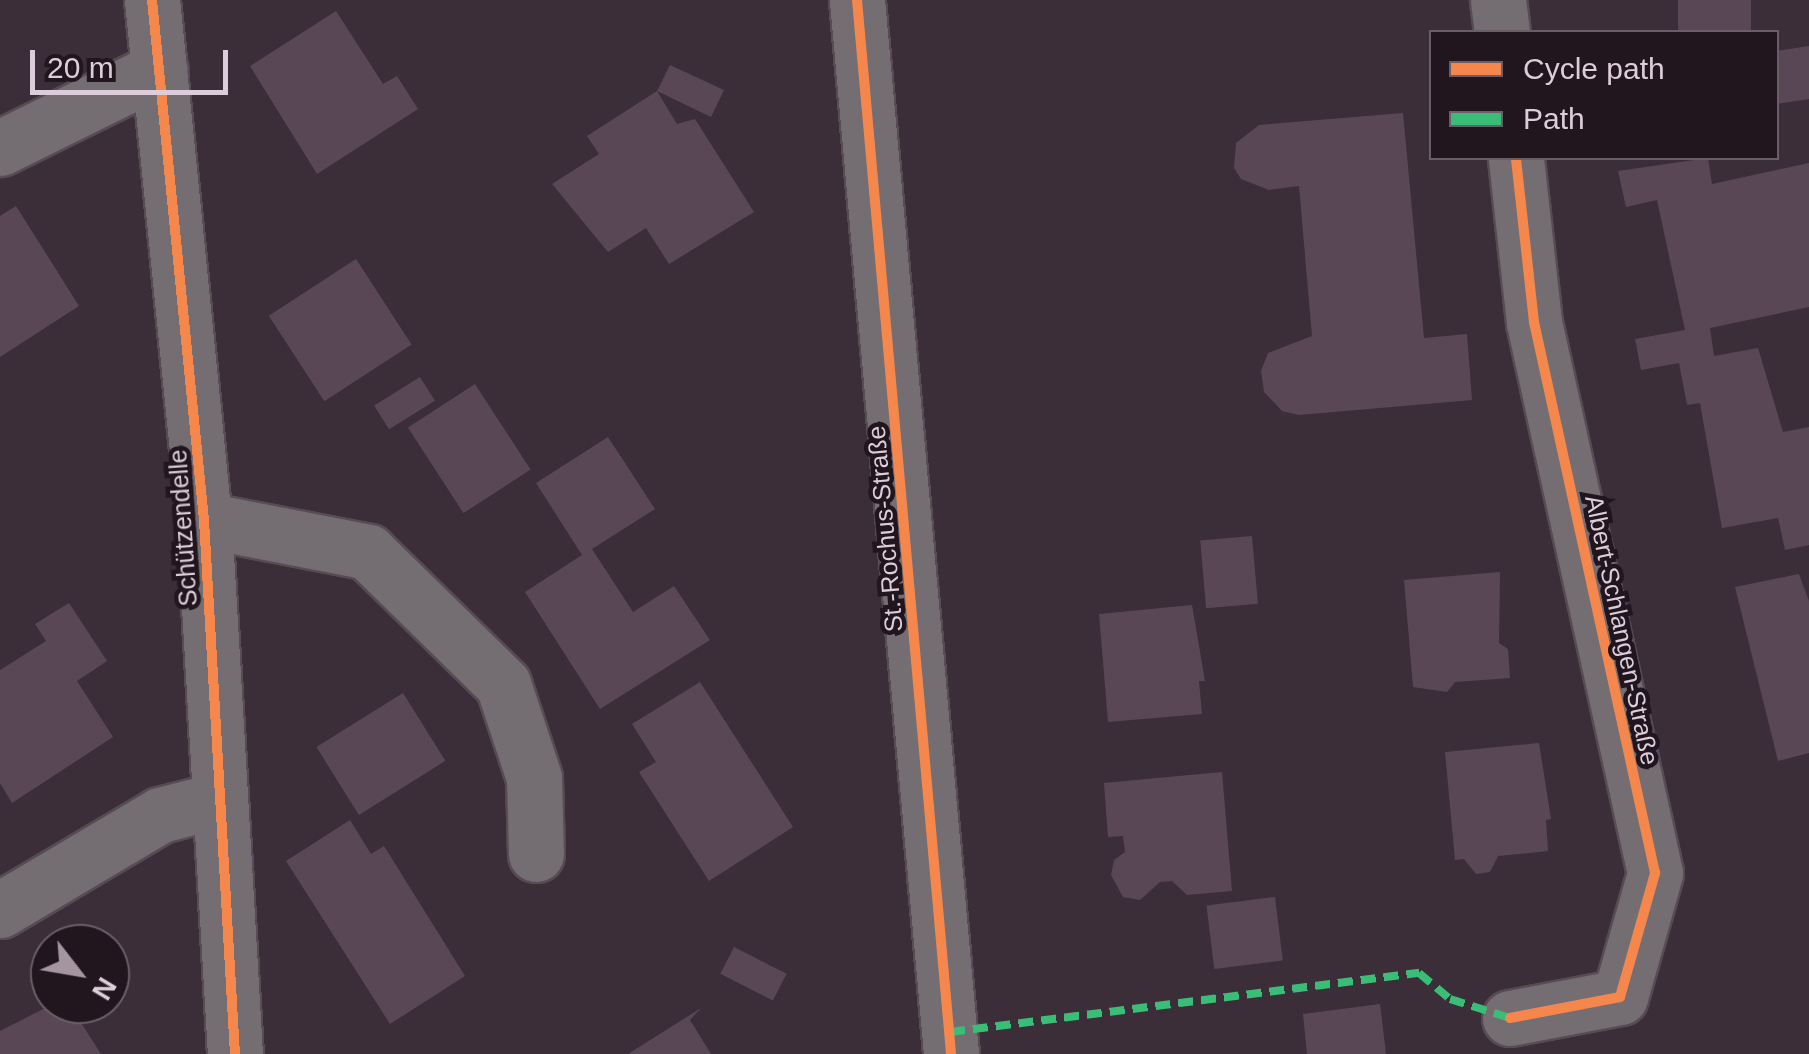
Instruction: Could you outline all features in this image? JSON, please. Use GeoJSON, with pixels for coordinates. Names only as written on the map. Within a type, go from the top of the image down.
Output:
{"type":"FeatureCollection","features":[{"type":"Feature","properties":{"kind":"street","name":"Schützendelle"},"geometry":{"type":"LineString","coordinates":[[152,0],[204,520],[235,1054]]}},
{"type":"Feature","properties":{"kind":"street","name":"St.-Rochus-Straße"},"geometry":{"type":"LineString","coordinates":[[857,0],[951,1054]]}},
{"type":"Feature","properties":{"kind":"street"},"geometry":{"type":"LineString","coordinates":[[1498,0],[1502,30]]}},
{"type":"Feature","properties":{"kind":"street"},"geometry":{"type":"LineString","coordinates":[[0,148],[160,69]]}},
{"type":"Feature","properties":{"kind":"street","name":"Albert-Schlangen-Straße"},"geometry":{"type":"LineString","coordinates":[[1510,1018],[1620,997],[1655,873],[1534,322],[1516,160]]}},
{"type":"Feature","properties":{"kind":"street","name":"Schützendelle"},"geometry":{"type":"LineString","coordinates":[[204,520],[368,552],[504,684],[534,778],[536,854]]}},
{"type":"Feature","properties":{"kind":"street"},"geometry":{"type":"LineString","coordinates":[[0,910],[160,815],[219,800]]}},
{"type":"Feature","properties":{"kind":"building"},"geometry":{"type":"Polygon","coordinates":[[[1678,0],[1751,0],[1751,30],[1678,30],[1678,0]]]}},
{"type":"Feature","properties":{"kind":"building"},"geometry":{"type":"Polygon","coordinates":[[[336,11],[383,84],[397,76],[418,109],[317,174],[250,66],[336,11]]]}},
{"type":"Feature","properties":{"kind":"building"},"geometry":{"type":"Polygon","coordinates":[[[1809,46],[1809,99],[1779,104],[1779,51],[1809,46]]]}},
{"type":"Feature","properties":{"kind":"building"},"geometry":{"type":"Polygon","coordinates":[[[670,65],[724,90],[711,117],[657,91],[670,65]]]}},
{"type":"Feature","properties":{"kind":"building"},"geometry":{"type":"Polygon","coordinates":[[[657,91],[677,124],[695,119],[754,212],[669,264],[646,228],[608,252],[552,184],[599,154],[587,136],[657,91]]]}},
{"type":"Feature","properties":{"kind":"building"},"geometry":{"type":"Polygon","coordinates":[[[1403,113],[1424,338],[1467,334],[1472,400],[1299,415],[1282,411],[1264,392],[1261,371],[1268,353],[1312,336],[1299,186],[1269,190],[1241,179],[1234,168],[1236,143],[1259,125],[1403,113]]]}},
{"type":"Feature","properties":{"kind":"building"},"geometry":{"type":"Polygon","coordinates":[[[1708,160],[1712,184],[1809,163],[1809,307],[1710,328],[1714,356],[1758,348],[1783,432],[1809,427],[1809,545],[1785,550],[1778,518],[1722,528],[1700,403],[1687,405],[1679,363],[1641,370],[1635,339],[1685,330],[1657,200],[1626,207],[1618,171],[1708,160]]]}},
{"type":"Feature","properties":{"kind":"building"},"geometry":{"type":"Polygon","coordinates":[[[16,206],[79,306],[0,357],[0,216],[16,206]]]}},
{"type":"Feature","properties":{"kind":"building"},"geometry":{"type":"Polygon","coordinates":[[[356,259],[412,345],[324,401],[269,316],[356,259]]]}},
{"type":"Feature","properties":{"kind":"building"},"geometry":{"type":"Polygon","coordinates":[[[420,377],[435,401],[389,429],[374,406],[420,377]]]}},
{"type":"Feature","properties":{"kind":"building"},"geometry":{"type":"Polygon","coordinates":[[[475,384],[531,470],[463,513],[408,428],[475,384]]]}},
{"type":"Feature","properties":{"kind":"building"},"geometry":{"type":"Polygon","coordinates":[[[608,437],[655,509],[592,549],[633,612],[674,586],[710,640],[600,709],[525,592],[582,555],[536,483],[608,437]]]}},
{"type":"Feature","properties":{"kind":"building"},"geometry":{"type":"Polygon","coordinates":[[[1252,536],[1258,604],[1206,608],[1200,541],[1252,536]]]}},
{"type":"Feature","properties":{"kind":"building"},"geometry":{"type":"Polygon","coordinates":[[[1500,572],[1499,643],[1508,649],[1510,678],[1455,682],[1447,692],[1413,687],[1404,580],[1500,572]]]}},
{"type":"Feature","properties":{"kind":"building"},"geometry":{"type":"Polygon","coordinates":[[[1799,574],[1809,601],[1809,753],[1778,761],[1735,587],[1799,574]]]}},
{"type":"Feature","properties":{"kind":"building"},"geometry":{"type":"Polygon","coordinates":[[[69,603],[107,661],[77,681],[113,737],[12,803],[0,783],[0,670],[46,641],[35,624],[69,603]]]}},
{"type":"Feature","properties":{"kind":"building"},"geometry":{"type":"Polygon","coordinates":[[[1192,605],[1205,681],[1199,681],[1202,714],[1108,722],[1099,614],[1192,605]]]}},
{"type":"Feature","properties":{"kind":"building"},"geometry":{"type":"Polygon","coordinates":[[[700,682],[793,827],[709,881],[639,772],[656,762],[632,724],[700,682]]]}},
{"type":"Feature","properties":{"kind":"building"},"geometry":{"type":"Polygon","coordinates":[[[403,693],[445,761],[359,815],[316,747],[403,693]]]}},
{"type":"Feature","properties":{"kind":"building"},"geometry":{"type":"Polygon","coordinates":[[[1539,743],[1551,819],[1546,820],[1548,851],[1498,856],[1490,872],[1476,874],[1464,859],[1455,860],[1445,752],[1539,743]]]}},
{"type":"Feature","properties":{"kind":"building"},"geometry":{"type":"Polygon","coordinates":[[[1222,772],[1232,891],[1187,895],[1172,881],[1160,882],[1140,900],[1123,897],[1111,875],[1114,860],[1125,852],[1123,836],[1108,837],[1104,783],[1222,772]]]}},
{"type":"Feature","properties":{"kind":"building"},"geometry":{"type":"Polygon","coordinates":[[[350,820],[371,854],[384,846],[465,976],[390,1024],[286,861],[350,820]]]}},
{"type":"Feature","properties":{"kind":"building"},"geometry":{"type":"Polygon","coordinates":[[[1275,897],[1283,961],[1214,969],[1207,905],[1275,897]]]}},
{"type":"Feature","properties":{"kind":"building"},"geometry":{"type":"Polygon","coordinates":[[[734,947],[787,974],[773,1001],[720,974],[734,947]]]}},
{"type":"Feature","properties":{"kind":"building"},"geometry":{"type":"Polygon","coordinates":[[[1380,1004],[1386,1054],[1307,1054],[1303,1014],[1380,1004]]]}},
{"type":"Feature","properties":{"kind":"building"},"geometry":{"type":"Polygon","coordinates":[[[701,1008],[690,1020],[711,1054],[628,1054],[701,1008]]]}},
{"type":"Feature","properties":{"kind":"building"},"geometry":{"type":"Polygon","coordinates":[[[30,1016],[30,1024],[82,1024],[101,1054],[0,1054],[0,1031],[30,1016]]]}},
{"type":"Feature","properties":{"kind":"marked path"},"geometry":{"type":"LineString","coordinates":[[950,1032],[1419,973],[1450,999],[1510,1018]]}},
{"type":"Feature","properties":{"kind":"cycle path"},"geometry":{"type":"LineString","coordinates":[[152,0],[204,520],[235,1054]]}},
{"type":"Feature","properties":{"kind":"cycle path"},"geometry":{"type":"LineString","coordinates":[[857,0],[951,1054]]}},
{"type":"Feature","properties":{"kind":"cycle path"},"geometry":{"type":"LineString","coordinates":[[1510,1018],[1620,997],[1655,873],[1534,322],[1516,160]]}}]}
